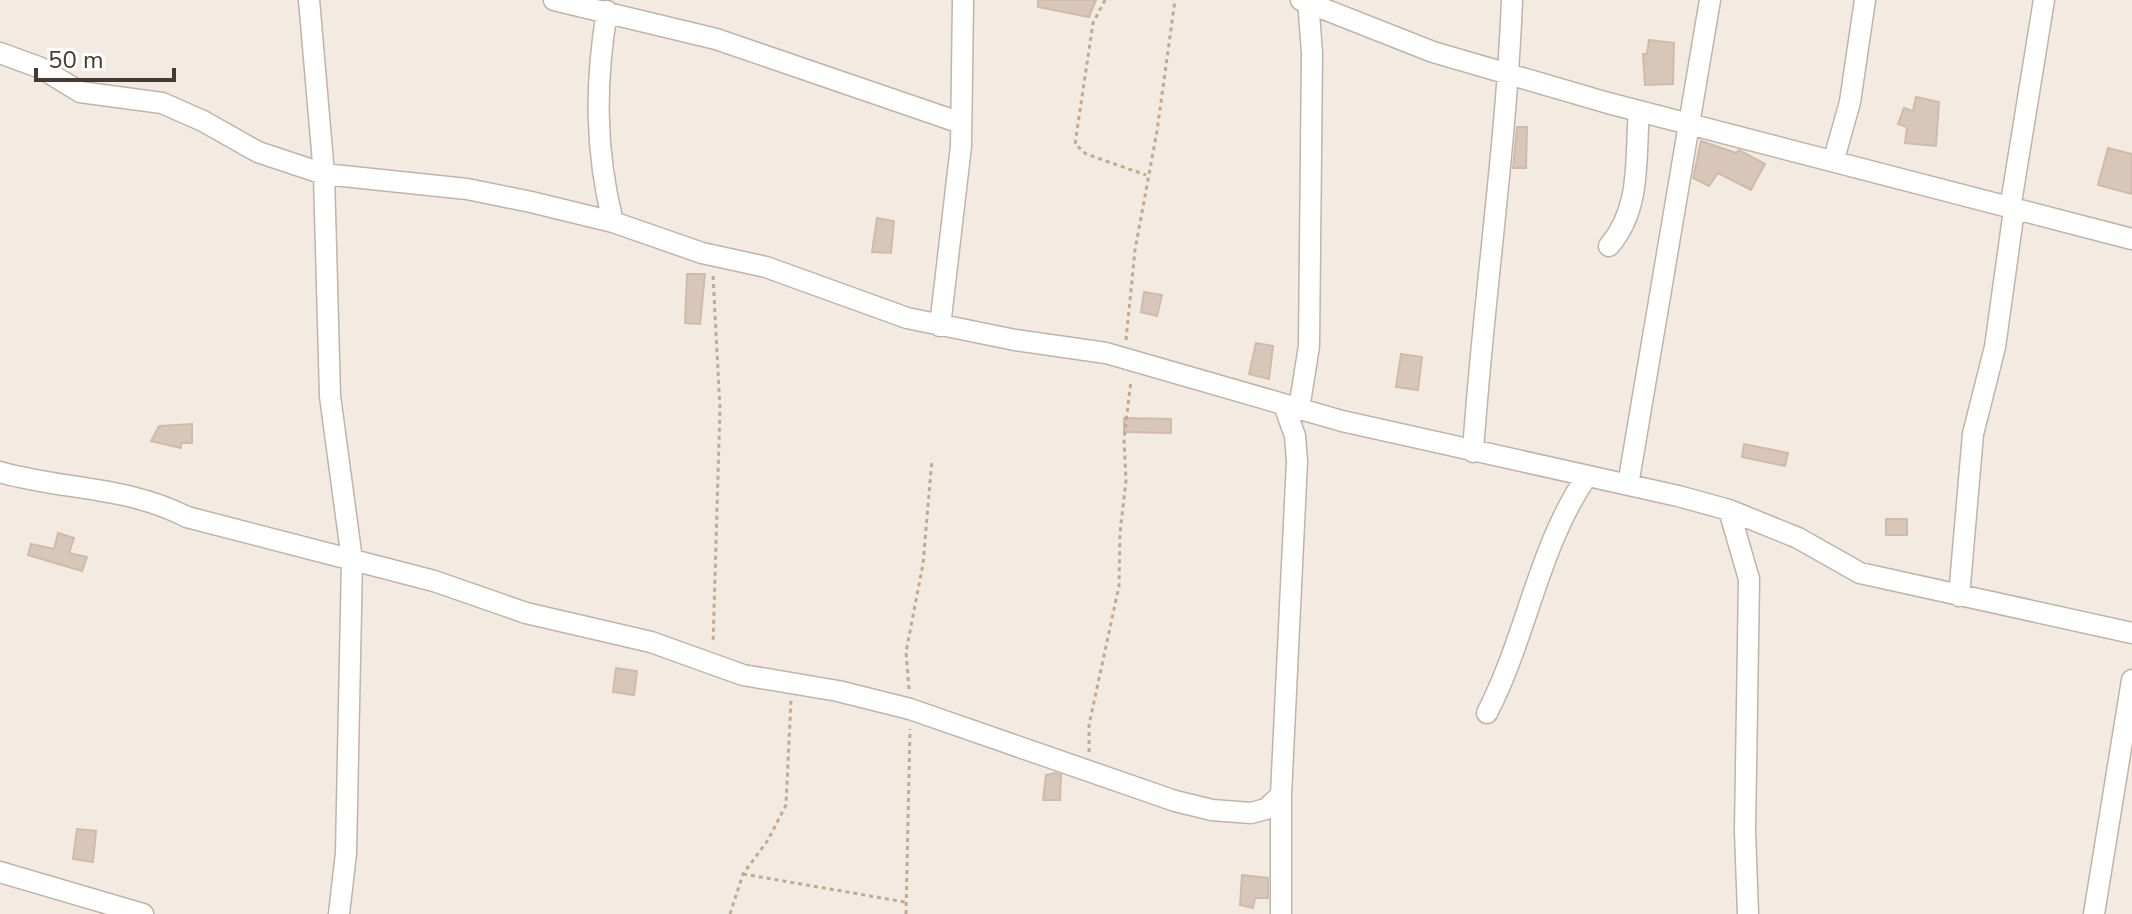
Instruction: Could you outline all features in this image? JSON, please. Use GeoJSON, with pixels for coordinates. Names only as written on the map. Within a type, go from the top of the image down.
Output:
{"type":"FeatureCollection","features":[{"type":"Feature","properties":{"kind":"street"},"geometry":{"type":"LineString","coordinates":[[309,0],[324,174],[330,396],[352,560],[346,853],[339,914]]}},
{"type":"Feature","properties":{"kind":"street"},"geometry":{"type":"LineString","coordinates":[[554,0],[716,39],[961,123]]}},
{"type":"Feature","properties":{"kind":"street"},"geometry":{"type":"LineString","coordinates":[[940,326],[961,123],[963,0]]}},
{"type":"Feature","properties":{"kind":"street"},"geometry":{"type":"LineString","coordinates":[[1473,452],[1483,312],[1509,75],[1512,0]]}},
{"type":"Feature","properties":{"kind":"street"},"geometry":{"type":"LineString","coordinates":[[1628,485],[1710,0]]}},
{"type":"Feature","properties":{"kind":"street"},"geometry":{"type":"LineString","coordinates":[[1834,159],[1850,102],[1865,0]]}},
{"type":"Feature","properties":{"kind":"street"},"geometry":{"type":"LineString","coordinates":[[1959,596],[1973,434],[1995,347],[2044,0]]}},
{"type":"Feature","properties":{"kind":"street"},"geometry":{"type":"LineString","coordinates":[[1281,914],[1281,795],[1296,453],[1292,407],[1309,346],[1312,53],[1306,1],[1419,47],[1509,75],[1764,145],[1834,159],[2012,210],[2132,239]]}},
{"type":"Feature","properties":{"kind":"street"},"geometry":{"type":"LineString","coordinates":[[607,11],[599,61],[597,126],[613,222]]}},
{"type":"Feature","properties":{"kind":"street"},"geometry":{"type":"LineString","coordinates":[[0,53],[41,68],[80,92],[162,103],[203,121],[258,152],[324,174],[467,189],[613,222],[712,256],[766,267],[866,305],[940,326],[1129,360],[1327,416],[1729,510],[1798,538],[1860,573],[2132,633]]}},
{"type":"Feature","properties":{"kind":"street"},"geometry":{"type":"LineString","coordinates":[[1609,246],[1622,231],[1637,179],[1639,111]]}},
{"type":"Feature","properties":{"kind":"street"},"geometry":{"type":"LineString","coordinates":[[1296,453],[1308,430],[1327,416]]}},
{"type":"Feature","properties":{"kind":"street"},"geometry":{"type":"LineString","coordinates":[[0,472],[129,494],[161,503],[187,517],[245,529],[434,581],[526,613],[651,642],[743,675],[838,691],[910,709],[1147,793],[1223,811],[1251,813],[1266,809],[1281,795]]}},
{"type":"Feature","properties":{"kind":"street"},"geometry":{"type":"LineString","coordinates":[[1487,713],[1517,650],[1558,522],[1587,476]]}},
{"type":"Feature","properties":{"kind":"street"},"geometry":{"type":"LineString","coordinates":[[1729,510],[1749,579],[1745,831],[1748,914]]}},
{"type":"Feature","properties":{"kind":"street"},"geometry":{"type":"LineString","coordinates":[[2094,914],[2132,680]]}},
{"type":"Feature","properties":{"kind":"street"},"geometry":{"type":"LineString","coordinates":[[0,872],[143,914]]}},
{"type":"Feature","properties":{"kind":"path"},"geometry":{"type":"LineString","coordinates":[[1105,0],[1093,23],[1075,144],[1080,152],[1147,175]]}},
{"type":"Feature","properties":{"kind":"path"},"geometry":{"type":"LineString","coordinates":[[1090,773],[1089,725],[1119,586],[1129,360],[1147,175],[1157,131],[1175,0]]}},
{"type":"Feature","properties":{"kind":"path"},"geometry":{"type":"LineString","coordinates":[[712,256],[720,408],[713,663]]}},
{"type":"Feature","properties":{"kind":"path"},"geometry":{"type":"LineString","coordinates":[[906,914],[910,709],[906,652],[923,564],[932,459]]}},
{"type":"Feature","properties":{"kind":"path"},"geometry":{"type":"LineString","coordinates":[[730,914],[743,874],[768,840],[786,805],[792,685]]}},
{"type":"Feature","properties":{"kind":"path"},"geometry":{"type":"LineString","coordinates":[[743,874],[907,902]]}},
{"type":"Feature","properties":{"kind":"building"},"geometry":{"type":"Polygon","coordinates":[[[1038,0],[1096,0],[1089,17],[1038,7],[1038,0]]]}},
{"type":"Feature","properties":{"kind":"building"},"geometry":{"type":"Polygon","coordinates":[[[1649,40],[1674,43],[1673,84],[1645,85],[1643,54],[1647,54],[1649,40]]]}},
{"type":"Feature","properties":{"kind":"building"},"geometry":{"type":"Polygon","coordinates":[[[1916,97],[1939,102],[1936,146],[1905,143],[1907,127],[1898,124],[1904,108],[1913,111],[1916,97]]]}},
{"type":"Feature","properties":{"kind":"building"},"geometry":{"type":"Polygon","coordinates":[[[1517,127],[1527,127],[1526,168],[1513,168],[1517,127]]]}},
{"type":"Feature","properties":{"kind":"building"},"geometry":{"type":"Polygon","coordinates":[[[1701,141],[1736,153],[1739,150],[1765,164],[1751,190],[1718,173],[1709,186],[1693,178],[1701,141]]]}},
{"type":"Feature","properties":{"kind":"building"},"geometry":{"type":"Polygon","coordinates":[[[2108,148],[2132,154],[2132,194],[2098,185],[2108,148]]]}},
{"type":"Feature","properties":{"kind":"building"},"geometry":{"type":"Polygon","coordinates":[[[877,218],[894,221],[891,253],[872,252],[877,218]]]}},
{"type":"Feature","properties":{"kind":"building"},"geometry":{"type":"Polygon","coordinates":[[[687,274],[705,274],[700,324],[685,323],[687,274]]]}},
{"type":"Feature","properties":{"kind":"building"},"geometry":{"type":"Polygon","coordinates":[[[1144,292],[1162,295],[1157,316],[1141,312],[1144,292]]]}},
{"type":"Feature","properties":{"kind":"building"},"geometry":{"type":"Polygon","coordinates":[[[1256,343],[1273,346],[1269,379],[1249,374],[1256,343]]]}},
{"type":"Feature","properties":{"kind":"building"},"geometry":{"type":"Polygon","coordinates":[[[1401,354],[1422,357],[1418,390],[1396,387],[1401,354]]]}},
{"type":"Feature","properties":{"kind":"building"},"geometry":{"type":"Polygon","coordinates":[[[1124,418],[1171,419],[1171,433],[1124,432],[1124,418]]]}},
{"type":"Feature","properties":{"kind":"building"},"geometry":{"type":"Polygon","coordinates":[[[192,424],[192,443],[181,443],[181,448],[151,441],[159,426],[192,424]]]}},
{"type":"Feature","properties":{"kind":"building"},"geometry":{"type":"Polygon","coordinates":[[[1744,444],[1788,453],[1785,466],[1742,457],[1744,444]]]}},
{"type":"Feature","properties":{"kind":"building"},"geometry":{"type":"Polygon","coordinates":[[[1886,519],[1907,519],[1907,535],[1886,535],[1886,519]]]}},
{"type":"Feature","properties":{"kind":"building"},"geometry":{"type":"Polygon","coordinates":[[[58,533],[74,538],[69,553],[87,557],[82,571],[28,555],[31,544],[54,549],[58,533]]]}},
{"type":"Feature","properties":{"kind":"building"},"geometry":{"type":"Polygon","coordinates":[[[616,668],[637,671],[634,695],[613,692],[616,668]]]}},
{"type":"Feature","properties":{"kind":"building"},"geometry":{"type":"Polygon","coordinates":[[[1046,775],[1061,775],[1060,800],[1043,800],[1046,775]]]}},
{"type":"Feature","properties":{"kind":"building"},"geometry":{"type":"Polygon","coordinates":[[[77,829],[96,831],[93,862],[73,859],[77,829]]]}},
{"type":"Feature","properties":{"kind":"building"},"geometry":{"type":"Polygon","coordinates":[[[1242,875],[1268,878],[1268,898],[1255,898],[1253,908],[1240,905],[1242,875]]]}}]}
